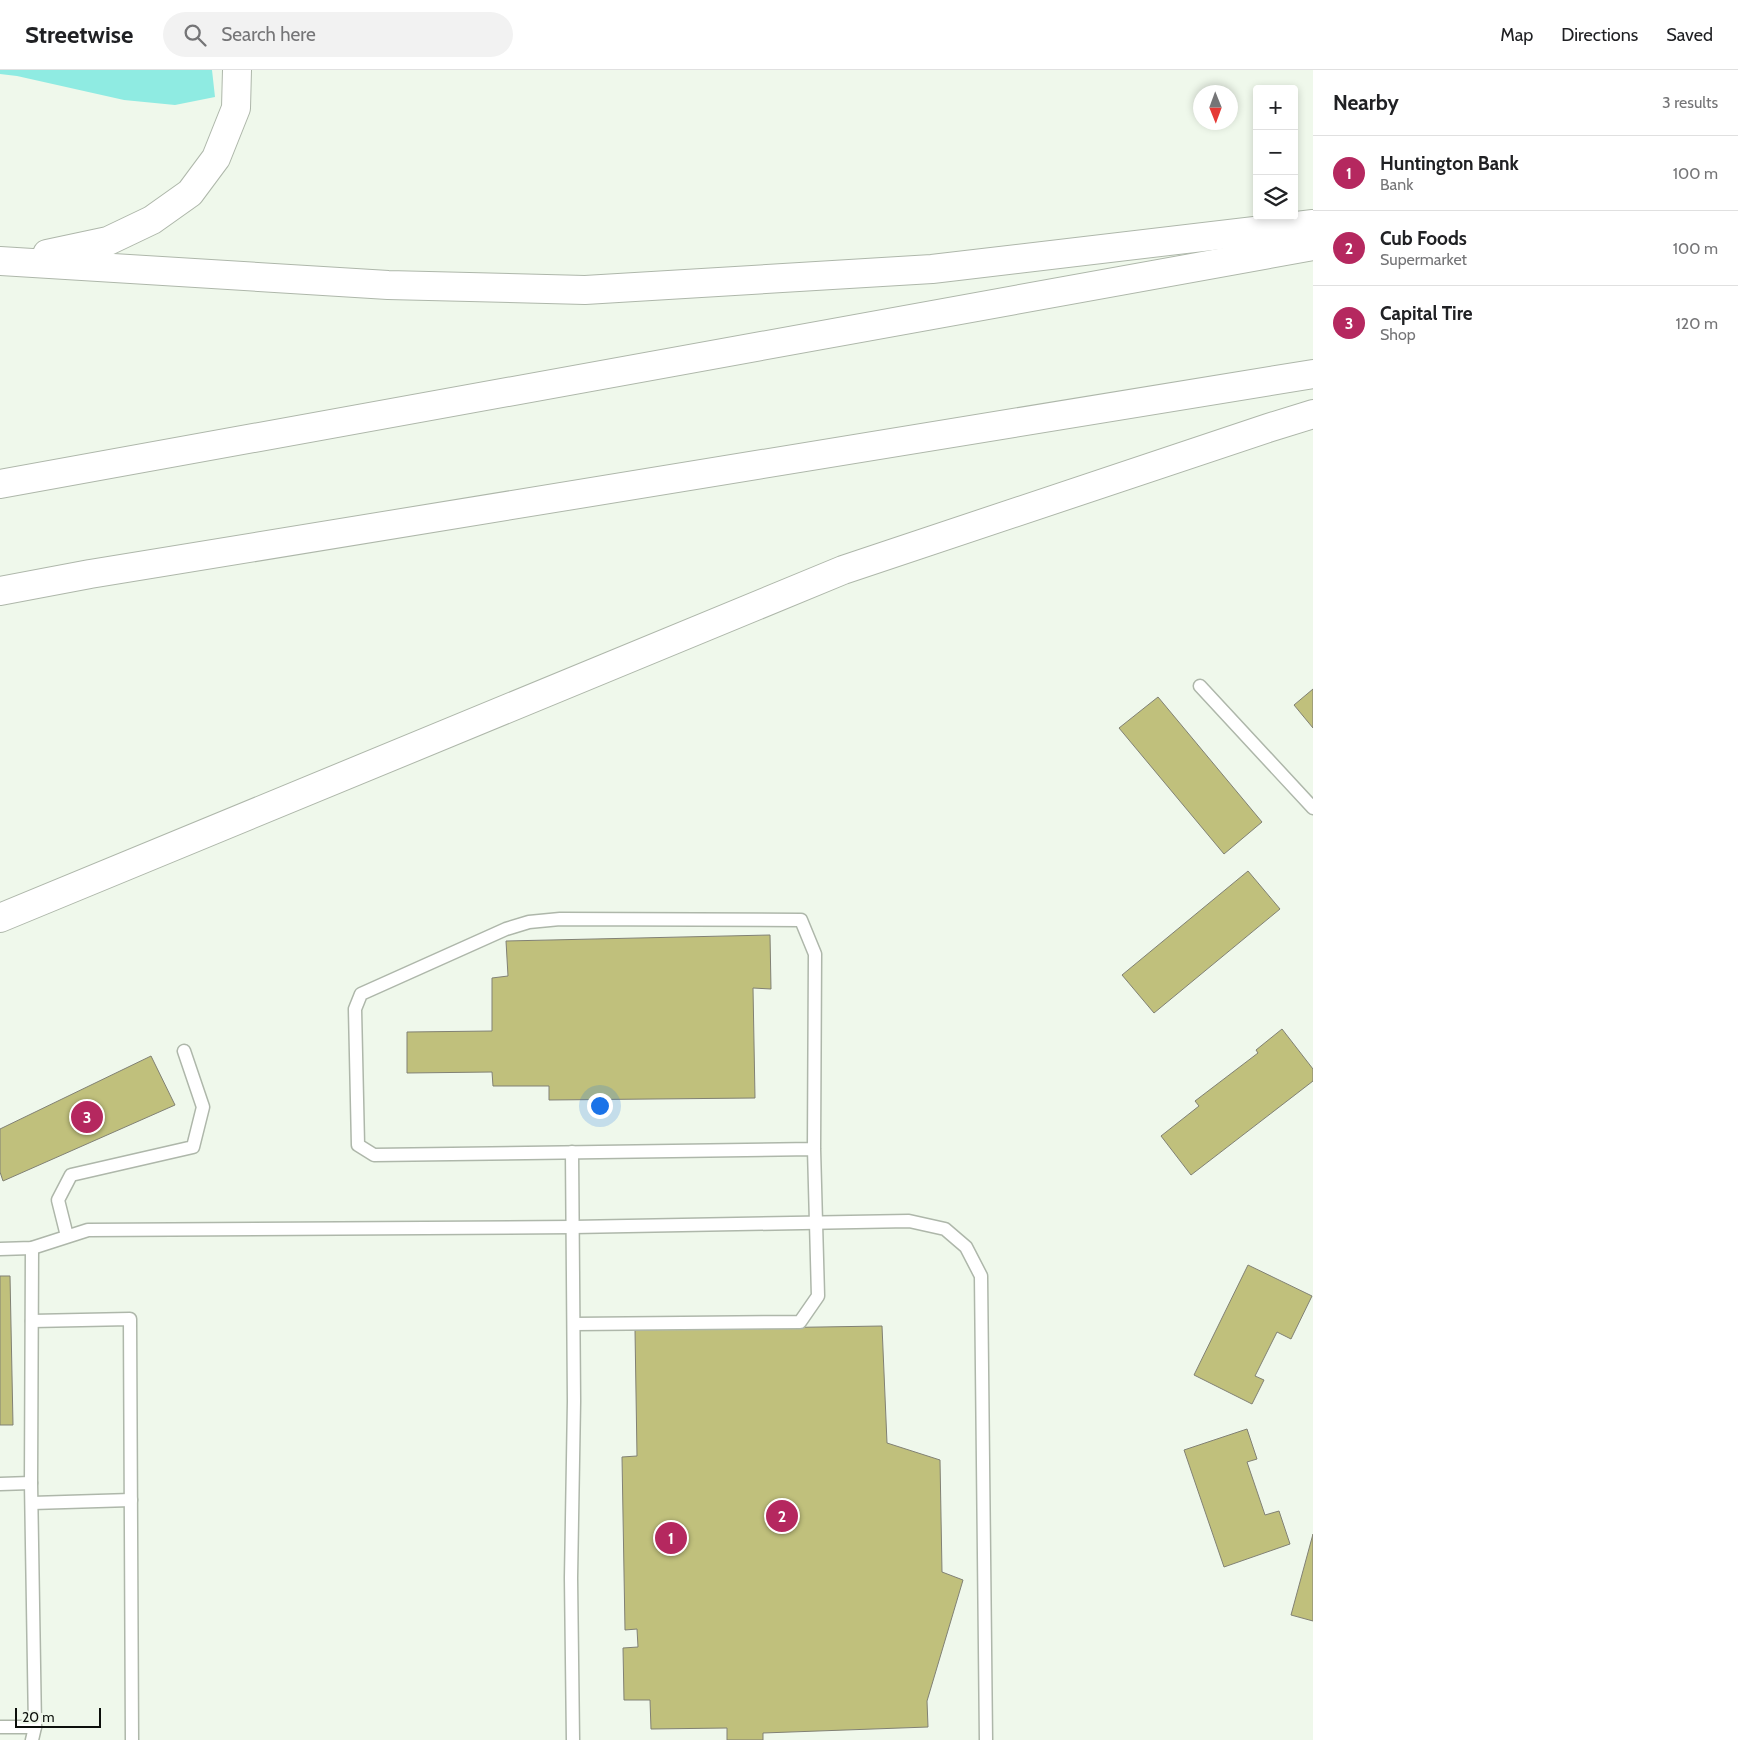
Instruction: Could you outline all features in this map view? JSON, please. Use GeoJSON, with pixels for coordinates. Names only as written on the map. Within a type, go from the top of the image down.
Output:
{"type":"FeatureCollection","features":[{"type":"Feature","properties":{"kind":"highway"},"geometry":{"type":"LineString","coordinates":[[2,261],[66,251],[108,241],[152,220],[190,193],[216,158],[236,108],[237,70]]}},
{"type":"Feature","properties":{"kind":"highway"},"geometry":{"type":"LineString","coordinates":[[2,261],[388,285],[585,290],[932,269],[1313,224]]}},
{"type":"Feature","properties":{"kind":"highway"},"geometry":{"type":"LineString","coordinates":[[0,484],[1313,246]]}},
{"type":"Feature","properties":{"kind":"highway"},"geometry":{"type":"LineString","coordinates":[[0,591],[90,574],[1313,374]]}},
{"type":"Feature","properties":{"kind":"highway"},"geometry":{"type":"LineString","coordinates":[[0,918],[843,570],[1313,414]]}},
{"type":"Feature","properties":{"kind":"lane"},"geometry":{"type":"LineString","coordinates":[[1200,686],[1313,808]]}},
{"type":"Feature","properties":{"kind":"lane"},"geometry":{"type":"LineString","coordinates":[[574,1324],[800,1322],[818,1296],[814,1149],[814,954],[801,920],[560,919],[530,922],[506,929],[361,994],[355,1009],[358,1145],[374,1155],[814,1149]]}},
{"type":"Feature","properties":{"kind":"lane"},"geometry":{"type":"LineString","coordinates":[[67,1236],[58,1200],[71,1175],[193,1147],[203,1108],[184,1051]]}},
{"type":"Feature","properties":{"kind":"lane"},"geometry":{"type":"LineString","coordinates":[[572,1152],[574,1324],[571,1578],[573,1740]]}},
{"type":"Feature","properties":{"kind":"lane"},"geometry":{"type":"LineString","coordinates":[[0,1249],[32,1248],[88,1230],[572,1227],[910,1221],[945,1229],[966,1247],[981,1276],[986,1740]]}},
{"type":"Feature","properties":{"kind":"lane"},"geometry":{"type":"LineString","coordinates":[[32,1248],[31,1483],[34,1727],[32,1740]]}},
{"type":"Feature","properties":{"kind":"lane"},"geometry":{"type":"LineString","coordinates":[[32,1320],[130,1319],[132,1740]]}},
{"type":"Feature","properties":{"kind":"lane"},"geometry":{"type":"LineString","coordinates":[[0,1484],[31,1483]]}},
{"type":"Feature","properties":{"kind":"lane"},"geometry":{"type":"LineString","coordinates":[[32,1503],[131,1500]]}},
{"type":"Feature","properties":{"kind":"lane"},"geometry":{"type":"LineString","coordinates":[[0,1727],[34,1727]]}},
{"type":"Feature","properties":{"kind":"water"},"geometry":{"type":"Polygon","coordinates":[[[0,70],[212,70],[215,97],[175,105],[124,100],[17,76],[0,74],[0,70]]]}},
{"type":"Feature","properties":{"kind":"building"},"geometry":{"type":"Polygon","coordinates":[[[1313,689],[1313,728],[1294,705],[1313,689]]]}},
{"type":"Feature","properties":{"kind":"building"},"geometry":{"type":"Polygon","coordinates":[[[1158,697],[1262,822],[1224,854],[1119,728],[1158,697]]]}},
{"type":"Feature","properties":{"kind":"building"},"geometry":{"type":"Polygon","coordinates":[[[1248,871],[1280,909],[1154,1013],[1122,975],[1248,871]]]}},
{"type":"Feature","properties":{"kind":"building"},"geometry":{"type":"Polygon","coordinates":[[[770,935],[771,989],[753,988],[755,1098],[549,1100],[549,1086],[493,1086],[492,1072],[407,1073],[407,1032],[492,1031],[492,978],[508,976],[506,941],[770,935]]]}},
{"type":"Feature","properties":{"kind":"building"},"geometry":{"type":"Polygon","coordinates":[[[1282,1029],[1313,1069],[1313,1081],[1191,1175],[1161,1136],[1199,1106],[1195,1101],[1258,1053],[1256,1050],[1282,1029]]]}},
{"type":"Feature","properties":{"kind":"building"},"geometry":{"type":"Polygon","coordinates":[[[151,1056],[175,1105],[3,1181],[0,1172],[0,1129],[151,1056]]]}},
{"type":"Feature","properties":{"kind":"building"},"geometry":{"type":"Polygon","coordinates":[[[1248,1265],[1312,1296],[1291,1339],[1277,1332],[1255,1376],[1264,1380],[1252,1404],[1194,1375],[1248,1265]]]}},
{"type":"Feature","properties":{"kind":"building"},"geometry":{"type":"Polygon","coordinates":[[[0,1276],[10,1276],[13,1425],[0,1425],[0,1276]]]}},
{"type":"Feature","properties":{"kind":"building"},"geometry":{"type":"Polygon","coordinates":[[[882,1326],[887,1443],[940,1460],[942,1572],[963,1580],[927,1701],[928,1727],[763,1733],[763,1740],[727,1740],[727,1728],[651,1729],[650,1700],[624,1700],[623,1648],[638,1647],[637,1629],[625,1630],[622,1457],[637,1456],[635,1330],[882,1326]]]}},
{"type":"Feature","properties":{"kind":"building"},"geometry":{"type":"Polygon","coordinates":[[[1247,1429],[1257,1459],[1247,1462],[1265,1515],[1279,1511],[1290,1544],[1224,1567],[1184,1450],[1247,1429]]]}},
{"type":"Feature","properties":{"kind":"building"},"geometry":{"type":"Polygon","coordinates":[[[1313,1534],[1313,1621],[1291,1615],[1313,1534]]]}},
{"type":"Feature","properties":{"kind":"place","name":"Capital Tire"},"geometry":{"type":"Point","coordinates":[87,1117]}},
{"type":"Feature","properties":{"kind":"place","name":"Cub Foods"},"geometry":{"type":"Point","coordinates":[782,1516]}},
{"type":"Feature","properties":{"kind":"place","name":"Huntington Bank"},"geometry":{"type":"Point","coordinates":[671,1538]}}]}
